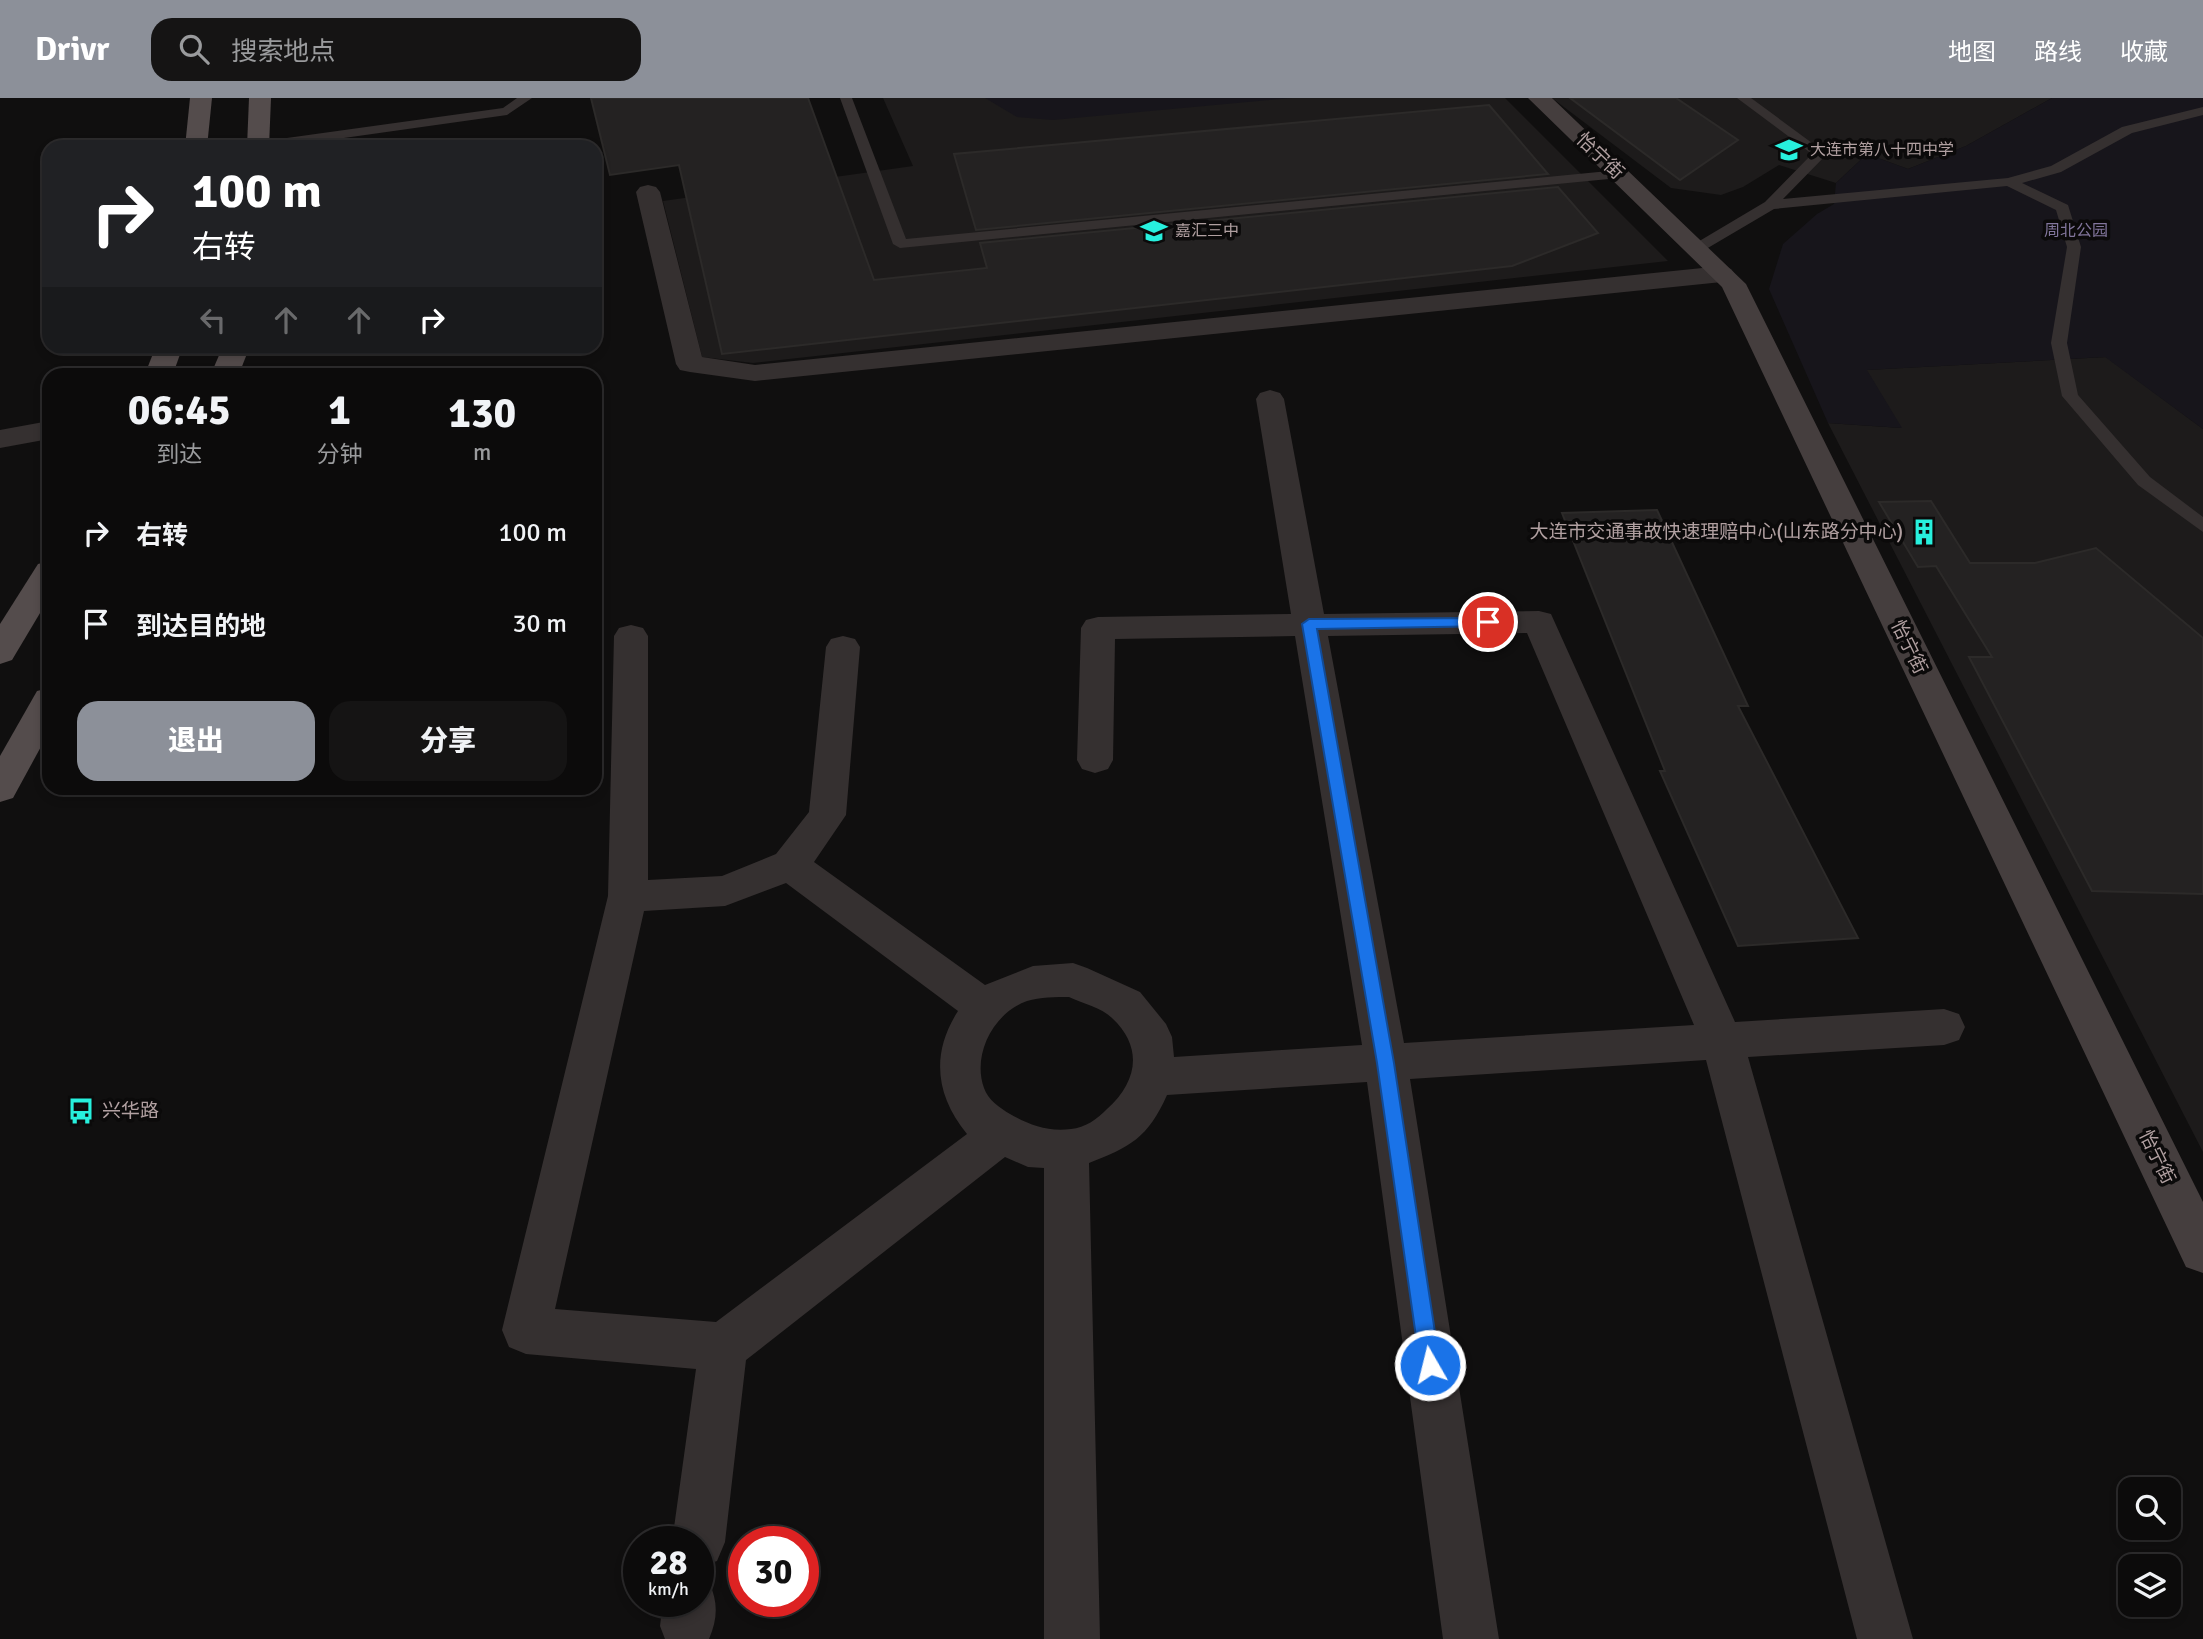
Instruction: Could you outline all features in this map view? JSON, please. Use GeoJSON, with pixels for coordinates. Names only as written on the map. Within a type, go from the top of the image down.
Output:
{"type":"FeatureCollection","features":[{"type":"Feature","properties":{"kind":"main road"},"geometry":{"type":"LineString","coordinates":[[197,140],[201,98]]}},
{"type":"Feature","properties":{"kind":"main road"},"geometry":{"type":"LineString","coordinates":[[258,140],[260,98]]}},
{"type":"Feature","properties":{"kind":"main road"},"geometry":{"type":"LineString","coordinates":[[0,652],[42,582]]}},
{"type":"Feature","properties":{"kind":"main road"},"geometry":{"type":"LineString","coordinates":[[0,788],[42,713]]}},
{"type":"Feature","properties":{"kind":"street","name":"怡宁街"},"geometry":{"type":"LineString","coordinates":[[1539,98],[1733,284],[2203,1251]]}},
{"type":"Feature","properties":{"kind":"street"},"geometry":{"type":"LineString","coordinates":[[648,192],[690,364],[755,373],[1722,274]]}},
{"type":"Feature","properties":{"kind":"street"},"geometry":{"type":"LineString","coordinates":[[1270,398],[1386,1063],[1471,1639]]}},
{"type":"Feature","properties":{"kind":"street"},"geometry":{"type":"LineString","coordinates":[[0,439],[42,431]]}},
{"type":"Feature","properties":{"kind":"street"},"geometry":{"type":"LineString","coordinates":[[1095,760],[1098,628],[1539,622],[1721,1041],[1885,1639]]}},
{"type":"Feature","properties":{"kind":"street"},"geometry":{"type":"LineString","coordinates":[[631,636],[628,897],[526,1330],[723,1347],[999,1135]]}},
{"type":"Feature","properties":{"kind":"street"},"geometry":{"type":"LineString","coordinates":[[628,897],[725,891],[790,865],[827,815],[843,647]]}},
{"type":"Feature","properties":{"kind":"street"},"geometry":{"type":"LineString","coordinates":[[790,865],[984,1007]]}},
{"type":"Feature","properties":{"kind":"street"},"geometry":{"type":"LineString","coordinates":[[1073,980],[1102,987],[1127,1003],[1146,1024],[1155,1050],[1155,1077],[1145,1104],[1125,1126],[1098,1142],[1066,1150],[1030,1148],[999,1135],[975,1114],[961,1088],[958,1059],[966,1032],[984,1007],[1010,990],[1040,981],[1073,980]]}},
{"type":"Feature","properties":{"kind":"street"},"geometry":{"type":"LineString","coordinates":[[1155,1077],[1944,1027]]}},
{"type":"Feature","properties":{"kind":"street"},"geometry":{"type":"LineString","coordinates":[[1066,1150],[1072,1639]]}},
{"type":"Feature","properties":{"kind":"street"},"geometry":{"type":"LineString","coordinates":[[700,1526],[723,1347]]}},
{"type":"Feature","properties":{"kind":"lane"},"geometry":{"type":"LineString","coordinates":[[306,140],[507,111],[526,98]]}},
{"type":"Feature","properties":{"kind":"lane"},"geometry":{"type":"LineString","coordinates":[[846,98],[900,244],[1619,174]]}},
{"type":"Feature","properties":{"kind":"lane"},"geometry":{"type":"LineString","coordinates":[[1696,249],[1770,205],[1820,154],[1743,98]]}},
{"type":"Feature","properties":{"kind":"lane"},"geometry":{"type":"LineString","coordinates":[[1770,205],[2009,182],[2056,169],[2127,130],[2203,111]]}},
{"type":"Feature","properties":{"kind":"lane"},"geometry":{"type":"LineString","coordinates":[[2009,182],[2063,208],[2074,247],[2059,343],[2070,396],[2144,481],[2203,526]]}},
{"type":"Feature","properties":{"kind":"shaded area","name":"嘉汇三中"},"geometry":{"type":"Polygon","coordinates":[[[883,98],[1505,98],[1668,261],[753,363],[702,357],[663,201],[913,166],[883,98]]]}},
{"type":"Feature","properties":{"kind":"shaded area","name":"大连市第八十四中学"},"geometry":{"type":"Polygon","coordinates":[[[1552,98],[2052,98],[1966,146],[1908,169],[1867,154],[1836,183],[1779,165],[1743,187],[1721,195],[1671,188],[1552,98]]]}},
{"type":"Feature","properties":{"kind":"shaded area"},"geometry":{"type":"Polygon","coordinates":[[[2106,357],[2203,429],[2203,1152],[1828,423],[1901,428],[1866,370],[2106,357]]]}},
{"type":"Feature","properties":{"kind":"green space"},"geometry":{"type":"Polygon","coordinates":[[[985,98],[1292,98],[1053,120],[1017,117],[985,98]]]}},
{"type":"Feature","properties":{"kind":"green space","name":"周北公园"},"geometry":{"type":"Polygon","coordinates":[[[2052,98],[2203,98],[2203,429],[2105,357],[1867,370],[1902,428],[1828,423],[1769,289],[1783,244],[1817,214],[1834,204],[1836,183],[1867,154],[1908,169],[1966,146],[2052,98]]]}},
{"type":"Feature","properties":{"kind":"building"},"geometry":{"type":"Polygon","coordinates":[[[591,98],[808,98],[874,280],[987,268],[980,243],[1558,187],[1598,233],[1512,266],[722,354],[679,165],[610,175],[591,98]]]}},
{"type":"Feature","properties":{"kind":"building"},"geometry":{"type":"Polygon","coordinates":[[[1570,98],[1676,98],[1738,140],[1680,180],[1570,98]]]}},
{"type":"Feature","properties":{"kind":"building"},"geometry":{"type":"Polygon","coordinates":[[[1489,105],[1548,174],[976,230],[954,154],[1489,105]]]}},
{"type":"Feature","properties":{"kind":"building"},"geometry":{"type":"Polygon","coordinates":[[[1931,501],[1970,563],[2035,563],[2096,548],[2203,638],[2203,894],[2092,891],[1969,657],[1992,657],[1936,566],[1918,567],[1879,502],[1931,501]]]}},
{"type":"Feature","properties":{"kind":"building"},"geometry":{"type":"Polygon","coordinates":[[[1657,510],[1748,706],[1738,706],[1858,938],[1738,946],[1660,771],[1665,771],[1562,513],[1657,510]]]}},
{"type":"Feature","properties":{"kind":"place","name":"大连市第八十四中学"},"geometry":{"type":"Point","coordinates":[1789,150]}},
{"type":"Feature","properties":{"kind":"place","name":"嘉汇三中"},"geometry":{"type":"Point","coordinates":[1154,231]}},
{"type":"Feature","properties":{"kind":"place","name":"大连市交通事故快速理赔中心(山东路分中心)"},"geometry":{"type":"Point","coordinates":[1924,532]}},
{"type":"Feature","properties":{"kind":"place","name":"兴华路"},"geometry":{"type":"Point","coordinates":[81,1111]}},
{"type":"Feature","properties":{"kind":"route"},"geometry":{"type":"LineString","coordinates":[[1430,1365],[1386,1063],[1309,624],[1488,622]]}}]}
